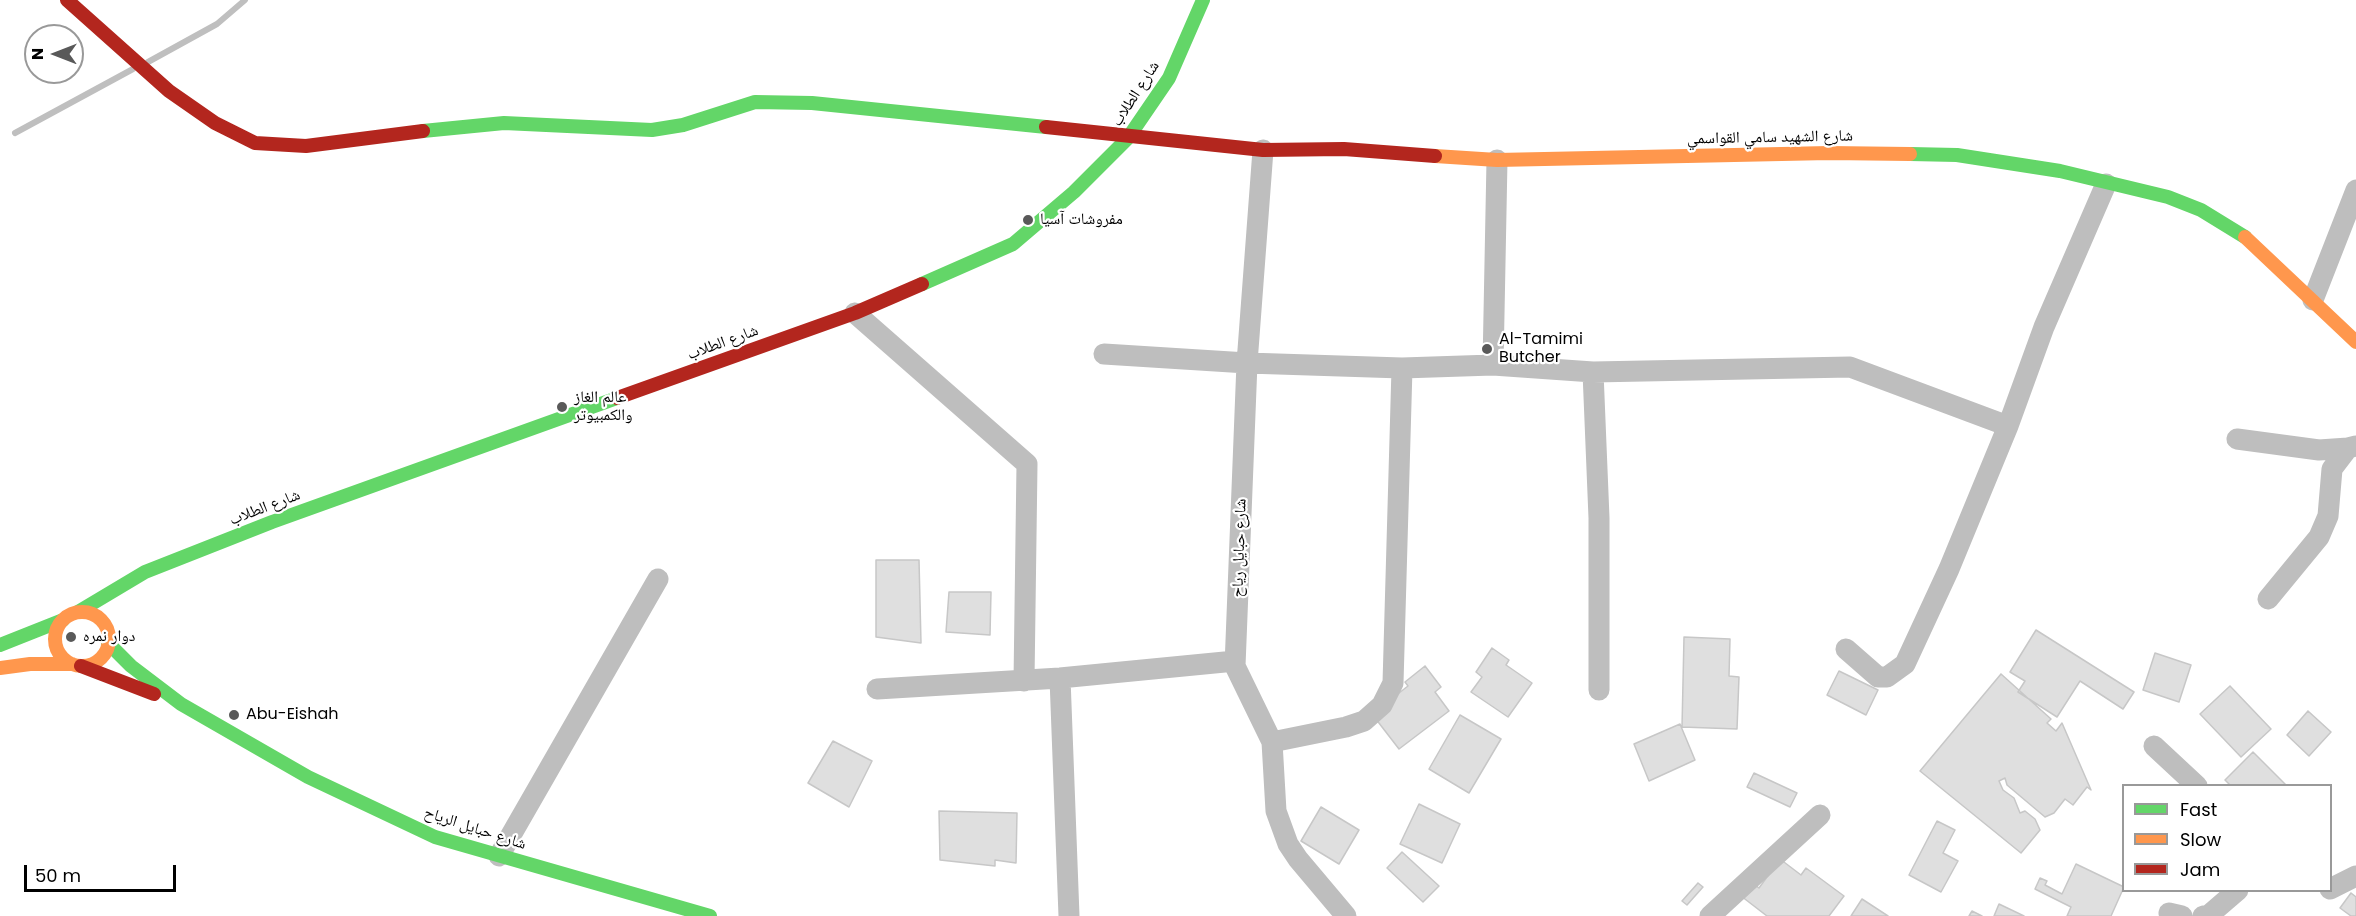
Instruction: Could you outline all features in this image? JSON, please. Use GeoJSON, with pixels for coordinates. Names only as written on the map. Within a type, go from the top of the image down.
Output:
{"type":"FeatureCollection","features":[{"type":"Feature","properties":{"kind":"street","name":"شارع الشهيد سامي القواسمي"},"geometry":{"type":"LineString","coordinates":[[68,0],[169,92],[215,123],[255,143],[306,146],[369,140],[448,127],[504,123],[652,130],[683,125],[755,102],[812,103],[1128,138],[1263,150],[1344,149],[1497,160],[1829,153],[1957,155],[2060,171],[2106,184],[2168,197],[2217,218],[2260,248],[2356,342]]}},
{"type":"Feature","properties":{"kind":"street","name":"شارع الطلاب"},"geometry":{"type":"LineString","coordinates":[[78,612],[146,572],[272,522],[855,313],[1013,244],[1074,192],[1128,138],[1169,78],[1203,0]]}},
{"type":"Feature","properties":{"kind":"street","name":"شارع حبايل رياح"},"geometry":{"type":"LineString","coordinates":[[1263,150],[1247,363],[1235,666],[1272,742],[1274,793],[1281,828],[1298,859],[1346,916]]}},
{"type":"Feature","properties":{"kind":"street"},"geometry":{"type":"LineString","coordinates":[[1493,365],[1497,160]]}},
{"type":"Feature","properties":{"kind":"street"},"geometry":{"type":"LineString","coordinates":[[1846,649],[1878,677],[1887,677],[1905,664],[1949,569],[2008,426],[2044,327],[2106,184]]}},
{"type":"Feature","properties":{"kind":"street"},"geometry":{"type":"LineString","coordinates":[[2313,300],[2356,190]]}},
{"type":"Feature","properties":{"kind":"street"},"geometry":{"type":"LineString","coordinates":[[855,313],[1028,464],[1024,681]]}},
{"type":"Feature","properties":{"kind":"street"},"geometry":{"type":"LineString","coordinates":[[1104,354],[1247,363],[1402,368],[1493,365],[1593,372],[1850,368],[2008,426]]}},
{"type":"Feature","properties":{"kind":"street"},"geometry":{"type":"LineString","coordinates":[[1272,742],[1346,727],[1364,721],[1382,705],[1391,689],[1395,669],[1402,368]]}},
{"type":"Feature","properties":{"kind":"street"},"geometry":{"type":"LineString","coordinates":[[1593,372],[1598,506],[1599,690]]}},
{"type":"Feature","properties":{"kind":"street"},"geometry":{"type":"LineString","coordinates":[[2237,440],[2319,450],[2352,447]]}},
{"type":"Feature","properties":{"kind":"street"},"geometry":{"type":"LineString","coordinates":[[2268,599],[2319,537],[2328,516],[2332,469],[2352,447]]}},
{"type":"Feature","properties":{"kind":"street"},"geometry":{"type":"LineString","coordinates":[[106,628],[146,572]]}},
{"type":"Feature","properties":{"kind":"street"},"geometry":{"type":"LineString","coordinates":[[499,856],[658,579]]}},
{"type":"Feature","properties":{"kind":"street"},"geometry":{"type":"LineString","coordinates":[[0,645],[78,612],[95,616],[106,628],[108,643],[98,661],[76,665],[30,664],[0,668]]}},
{"type":"Feature","properties":{"kind":"street"},"geometry":{"type":"LineString","coordinates":[[63,620],[55,635],[55,644],[64,660],[182,704]]}},
{"type":"Feature","properties":{"kind":"street"},"geometry":{"type":"LineString","coordinates":[[108,643],[131,666],[182,704]]}},
{"type":"Feature","properties":{"kind":"street"},"geometry":{"type":"LineString","coordinates":[[877,689],[1024,681],[1235,661]]}},
{"type":"Feature","properties":{"kind":"street"},"geometry":{"type":"LineString","coordinates":[[1060,678],[1069,916]]}},
{"type":"Feature","properties":{"kind":"street","name":"شارع حبايل الرياح"},"geometry":{"type":"LineString","coordinates":[[182,704],[308,777],[435,837],[710,916]]}},
{"type":"Feature","properties":{"kind":"street"},"geometry":{"type":"LineString","coordinates":[[2154,746],[2195,784]]}},
{"type":"Feature","properties":{"kind":"street"},"geometry":{"type":"LineString","coordinates":[[1710,916],[1820,815]]}},
{"type":"Feature","properties":{"kind":"street"},"geometry":{"type":"LineString","coordinates":[[2332,888],[2356,876]]}},
{"type":"Feature","properties":{"kind":"street"},"geometry":{"type":"LineString","coordinates":[[2203,916],[2210,915],[2237,892]]}},
{"type":"Feature","properties":{"kind":"building"},"geometry":{"type":"Polygon","coordinates":[[[876,560],[919,560],[921,643],[876,637],[876,560]]]}},
{"type":"Feature","properties":{"kind":"building"},"geometry":{"type":"Polygon","coordinates":[[[949,592],[991,592],[990,635],[946,632],[949,592]]]}},
{"type":"Feature","properties":{"kind":"building"},"geometry":{"type":"Polygon","coordinates":[[[2036,630],[2134,692],[2123,709],[2080,681],[2057,717],[2018,692],[2025,681],[2010,672],[2036,630]]]}},
{"type":"Feature","properties":{"kind":"building"},"geometry":{"type":"Polygon","coordinates":[[[1684,637],[1730,639],[1729,676],[1739,677],[1737,729],[1682,727],[1684,637]]]}},
{"type":"Feature","properties":{"kind":"building"},"geometry":{"type":"Polygon","coordinates":[[[1492,648],[1509,660],[1506,665],[1532,683],[1508,717],[1471,692],[1482,677],[1476,672],[1492,648]]]}},
{"type":"Feature","properties":{"kind":"building"},"geometry":{"type":"Polygon","coordinates":[[[2155,653],[2191,665],[2179,702],[2143,690],[2155,653]]]}},
{"type":"Feature","properties":{"kind":"building"},"geometry":{"type":"Polygon","coordinates":[[[1425,666],[1441,687],[1435,692],[1449,711],[1399,749],[1372,714],[1408,686],[1405,682],[1425,666]]]}},
{"type":"Feature","properties":{"kind":"building"},"geometry":{"type":"Polygon","coordinates":[[[1839,671],[1878,690],[1866,715],[1827,695],[1839,671]]]}},
{"type":"Feature","properties":{"kind":"building"},"geometry":{"type":"Polygon","coordinates":[[[2001,674],[2051,719],[2047,723],[2056,731],[2062,723],[2091,790],[2087,787],[2073,805],[2065,799],[2054,813],[2045,817],[2007,785],[2005,778],[1999,781],[2003,790],[2014,798],[2020,813],[2025,811],[2035,819],[2040,830],[2021,853],[1920,771],[2001,674]]]}},
{"type":"Feature","properties":{"kind":"building"},"geometry":{"type":"Polygon","coordinates":[[[2230,686],[2271,729],[2241,757],[2200,714],[2230,686]]]}},
{"type":"Feature","properties":{"kind":"building"},"geometry":{"type":"Polygon","coordinates":[[[2308,711],[2331,732],[2309,756],[2287,735],[2308,711]]]}},
{"type":"Feature","properties":{"kind":"building"},"geometry":{"type":"Polygon","coordinates":[[[1460,715],[1501,739],[1469,793],[1429,769],[1460,715]]]}},
{"type":"Feature","properties":{"kind":"building"},"geometry":{"type":"Polygon","coordinates":[[[1680,724],[1695,760],[1649,781],[1634,744],[1680,724]]]}},
{"type":"Feature","properties":{"kind":"building"},"geometry":{"type":"Polygon","coordinates":[[[833,741],[872,761],[849,807],[808,783],[833,741]]]}},
{"type":"Feature","properties":{"kind":"building"},"geometry":{"type":"Polygon","coordinates":[[[2253,752],[2285,784],[2229,784],[2225,780],[2253,752]]]}},
{"type":"Feature","properties":{"kind":"building"},"geometry":{"type":"Polygon","coordinates":[[[1754,773],[1797,793],[1790,807],[1747,787],[1754,773]]]}},
{"type":"Feature","properties":{"kind":"building"},"geometry":{"type":"Polygon","coordinates":[[[1419,804],[1460,824],[1442,863],[1400,844],[1419,804]]]}},
{"type":"Feature","properties":{"kind":"building"},"geometry":{"type":"Polygon","coordinates":[[[1321,807],[1359,830],[1339,864],[1301,841],[1321,807]]]}},
{"type":"Feature","properties":{"kind":"building"},"geometry":{"type":"Polygon","coordinates":[[[939,811],[1017,813],[1016,863],[995,860],[995,866],[940,860],[939,811]]]}},
{"type":"Feature","properties":{"kind":"building"},"geometry":{"type":"Polygon","coordinates":[[[1937,821],[1955,830],[1943,853],[1958,861],[1941,892],[1909,875],[1937,821]]]}},
{"type":"Feature","properties":{"kind":"building"},"geometry":{"type":"Polygon","coordinates":[[[1402,852],[1439,886],[1423,902],[1387,868],[1402,852]]]}},
{"type":"Feature","properties":{"kind":"building"},"geometry":{"type":"Polygon","coordinates":[[[1780,859],[1801,875],[1806,868],[1844,896],[1829,916],[1767,916],[1741,896],[1751,882],[1759,888],[1780,859]]]}},
{"type":"Feature","properties":{"kind":"building"},"geometry":{"type":"Polygon","coordinates":[[[2076,864],[2122,886],[2122,891],[2111,916],[2067,916],[2071,907],[2035,889],[2040,878],[2047,881],[2045,885],[2062,894],[2076,864]]]}},
{"type":"Feature","properties":{"kind":"building"},"geometry":{"type":"Polygon","coordinates":[[[1698,883],[1703,887],[1687,905],[1682,901],[1698,883]]]}},
{"type":"Feature","properties":{"kind":"building"},"geometry":{"type":"Polygon","coordinates":[[[2351,893],[2356,897],[2356,916],[2351,916],[2340,908],[2351,893]]]}},
{"type":"Feature","properties":{"kind":"building"},"geometry":{"type":"Polygon","coordinates":[[[1862,899],[1888,916],[1851,916],[1862,899]]]}},
{"type":"Feature","properties":{"kind":"building"},"geometry":{"type":"Polygon","coordinates":[[[1999,904],[2024,916],[1994,916],[1999,904]]]}},
{"type":"Feature","properties":{"kind":"building"},"geometry":{"type":"Polygon","coordinates":[[[1972,911],[1982,916],[1969,916],[1972,911]]]}},
{"type":"Feature","properties":{"kind":"waterway"},"geometry":{"type":"LineString","coordinates":[[148,62],[217,24],[245,0]]}},
{"type":"Feature","properties":{"kind":"waterway"},"geometry":{"type":"LineString","coordinates":[[15,133],[133,69]]}},
{"type":"Feature","properties":{"kind":"traffic: fast"},"geometry":{"type":"LineString","coordinates":[[922,284],[1013,244],[1074,192],[1128,138],[1169,78],[1203,0]]}},
{"type":"Feature","properties":{"kind":"traffic: fast"},"geometry":{"type":"LineString","coordinates":[[423,131],[504,123],[652,130],[683,125],[755,102],[812,103],[1046,127]]}},
{"type":"Feature","properties":{"kind":"traffic: fast"},"geometry":{"type":"LineString","coordinates":[[1910,154],[1957,155],[2060,171],[2168,197],[2201,210],[2245,237]]}},
{"type":"Feature","properties":{"kind":"traffic: fast"},"geometry":{"type":"LineString","coordinates":[[78,612],[145,572],[272,522],[617,398]]}},
{"type":"Feature","properties":{"kind":"traffic: fast"},"geometry":{"type":"LineString","coordinates":[[0,645],[63,620]]}},
{"type":"Feature","properties":{"kind":"traffic: fast"},"geometry":{"type":"LineString","coordinates":[[108,643],[131,666],[181,704],[308,777],[435,837],[710,916]]}},
{"type":"Feature","properties":{"kind":"traffic: slow"},"geometry":{"type":"LineString","coordinates":[[1435,156],[1497,160],[1829,153],[1910,154]]}},
{"type":"Feature","properties":{"kind":"traffic: slow"},"geometry":{"type":"LineString","coordinates":[[2245,237],[2356,342]]}},
{"type":"Feature","properties":{"kind":"traffic: slow"},"geometry":{"type":"LineString","coordinates":[[82,612],[92,614],[101,620],[107,629],[109,639],[107,649],[101,658],[92,664],[82,666],[72,664],[63,658],[57,649],[55,639],[57,629],[63,620],[72,614],[82,612]]}},
{"type":"Feature","properties":{"kind":"traffic: slow"},"geometry":{"type":"LineString","coordinates":[[0,668],[30,664],[72,664]]}},
{"type":"Feature","properties":{"kind":"traffic: jam"},"geometry":{"type":"LineString","coordinates":[[67,0],[169,91],[215,123],[255,143],[306,146],[423,131]]}},
{"type":"Feature","properties":{"kind":"traffic: jam"},"geometry":{"type":"LineString","coordinates":[[1046,127],[1263,150],[1344,149],[1435,156]]}},
{"type":"Feature","properties":{"kind":"traffic: jam"},"geometry":{"type":"LineString","coordinates":[[617,398],[855,313],[922,284]]}},
{"type":"Feature","properties":{"kind":"traffic: jam"},"geometry":{"type":"LineString","coordinates":[[81,666],[154,694]]}},
{"type":"Feature","properties":{"kind":"place","name":"مفروشات آسيا"},"geometry":{"type":"Point","coordinates":[1028,220]}},
{"type":"Feature","properties":{"kind":"place","name":"Al-Tamimi Butcher"},"geometry":{"type":"Point","coordinates":[1487,349]}},
{"type":"Feature","properties":{"kind":"place","name":"عالم الغاز والكمبيوتر"},"geometry":{"type":"Point","coordinates":[562,407]}},
{"type":"Feature","properties":{"kind":"place","name":"دوار نمره"},"geometry":{"type":"Point","coordinates":[71,637]}},
{"type":"Feature","properties":{"kind":"place","name":"Abu-Eishah"},"geometry":{"type":"Point","coordinates":[234,715]}}]}
